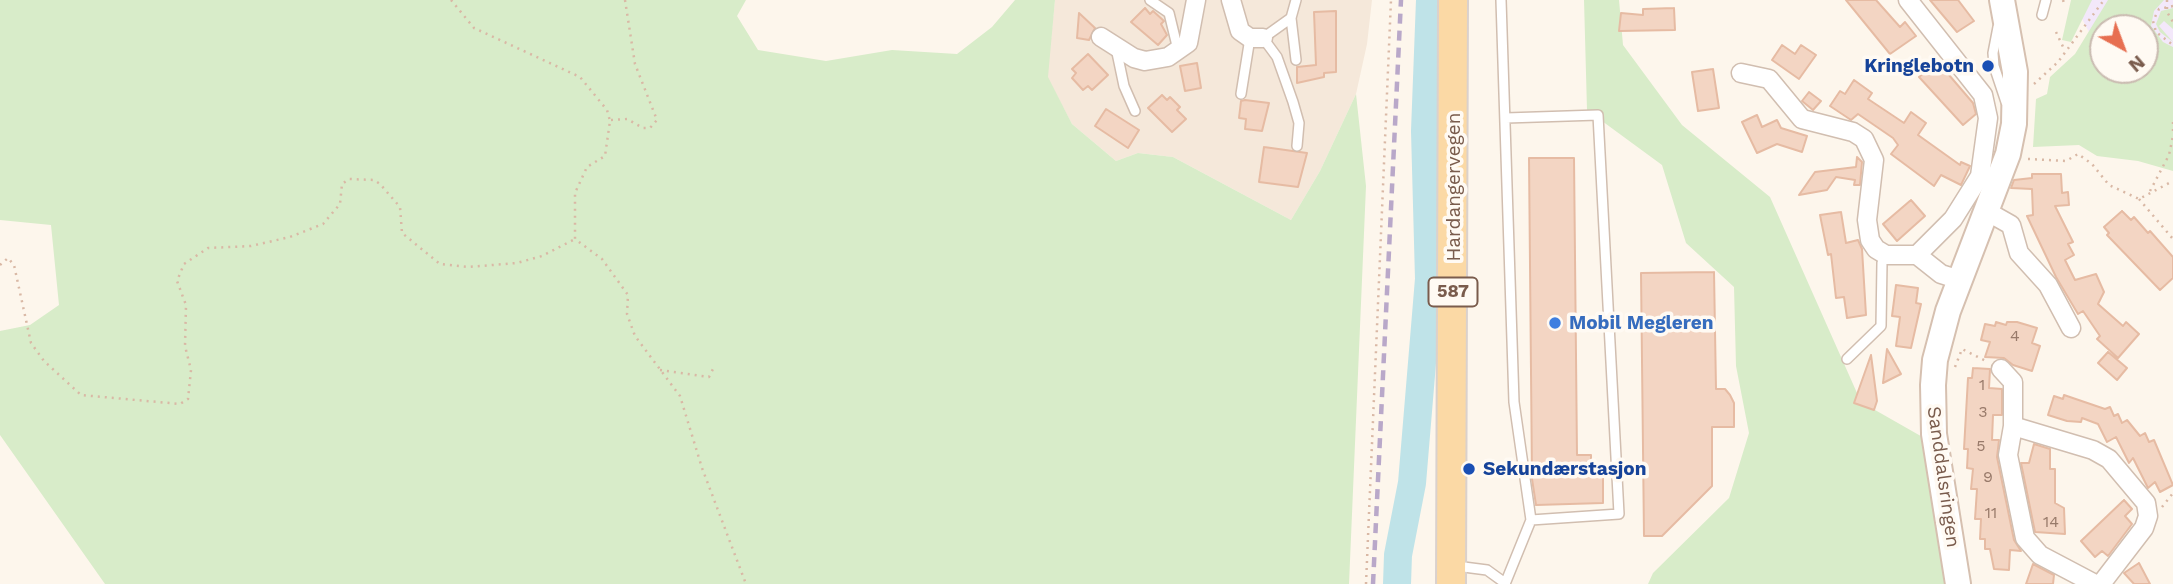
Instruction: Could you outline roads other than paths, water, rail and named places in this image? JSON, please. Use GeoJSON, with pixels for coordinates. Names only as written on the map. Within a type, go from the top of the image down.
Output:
{"type":"FeatureCollection","features":[{"type":"Feature","properties":{"kind":"main road","name":"Hardangervegen"},"geometry":{"type":"LineString","coordinates":[[1450,575],[1453,0]]}},
{"type":"Feature","properties":{"kind":"main road","name":"Sanddalsringen"},"geometry":{"type":"LineString","coordinates":[[1958,584],[1939,474],[1932,408],[1935,360],[1960,280],[2002,177],[2014,124],[2015,72],[2003,3]]}},
{"type":"Feature","properties":{"kind":"street"},"geometry":{"type":"LineString","coordinates":[[1101,37],[1116,48],[1145,61],[1157,61],[1179,51],[1188,43],[1196,0]]}},
{"type":"Feature","properties":{"kind":"street"},"geometry":{"type":"LineString","coordinates":[[1231,0],[1240,30],[1256,38]]}},
{"type":"Feature","properties":{"kind":"street"},"geometry":{"type":"LineString","coordinates":[[1908,0],[1983,95],[1988,118],[1980,176],[1953,219],[1917,255]]}},
{"type":"Feature","properties":{"kind":"street"},"geometry":{"type":"LineString","coordinates":[[1741,73],[1769,79],[1802,119],[1853,132],[1864,139],[1874,160],[1867,220],[1870,240],[1876,249],[1886,255],[1917,255],[1941,274],[1960,280]]}},
{"type":"Feature","properties":{"kind":"street"},"geometry":{"type":"LineString","coordinates":[[1988,212],[2011,225],[2020,253],[2048,285],[2071,328]]}},
{"type":"Feature","properties":{"kind":"street"},"geometry":{"type":"LineString","coordinates":[[2001,369],[2013,382],[2013,426],[2008,455],[2025,538],[2040,555],[2095,584]]}},
{"type":"Feature","properties":{"kind":"street"},"geometry":{"type":"LineString","coordinates":[[2013,426],[2093,450],[2109,459],[2146,503],[2148,516],[2144,528],[2101,584]]}},
{"type":"Feature","properties":{"kind":"lane"},"geometry":{"type":"LineString","coordinates":[[1150,0],[1169,13],[1179,51]]}},
{"type":"Feature","properties":{"kind":"lane"},"geometry":{"type":"LineString","coordinates":[[1296,0],[1291,18],[1296,61]]}},
{"type":"Feature","properties":{"kind":"lane"},"geometry":{"type":"LineString","coordinates":[[1450,575],[1487,570],[1505,584],[1531,520],[1514,402],[1502,0]]}},
{"type":"Feature","properties":{"kind":"lane"},"geometry":{"type":"LineString","coordinates":[[2042,15],[2046,0]]}},
{"type":"Feature","properties":{"kind":"lane"},"geometry":{"type":"LineString","coordinates":[[1241,94],[1256,38],[1291,18]]}},
{"type":"Feature","properties":{"kind":"lane"},"geometry":{"type":"LineString","coordinates":[[1256,38],[1277,57],[1299,123],[1297,146]]}},
{"type":"Feature","properties":{"kind":"lane"},"geometry":{"type":"LineString","coordinates":[[1116,48],[1124,86],[1135,111]]}},
{"type":"Feature","properties":{"kind":"lane"},"geometry":{"type":"LineString","coordinates":[[1506,118],[1598,115],[1619,514],[1531,520]]}},
{"type":"Feature","properties":{"kind":"lane"},"geometry":{"type":"LineString","coordinates":[[1847,359],[1881,326],[1882,263],[1886,255]]}},
{"type":"Feature","properties":{"kind":"waterway"},"geometry":{"type":"LineString","coordinates":[[1397,584],[1398,555],[1412,483],[1429,279],[1425,131],[1430,0]]}},
{"type":"Feature","properties":{"kind":"railway"},"geometry":{"type":"LineString","coordinates":[[1373,584],[1401,0]]}},
{"type":"Feature","properties":{"kind":"place","name":"Kringlebotn"},"geometry":{"type":"Point","coordinates":[1988,66]}},
{"type":"Feature","properties":{"kind":"place","name":"Mobil Megleren"},"geometry":{"type":"Point","coordinates":[1555,323]}},
{"type":"Feature","properties":{"kind":"place","name":"Sekundærstasjon"},"geometry":{"type":"Point","coordinates":[1469,469]}}]}
